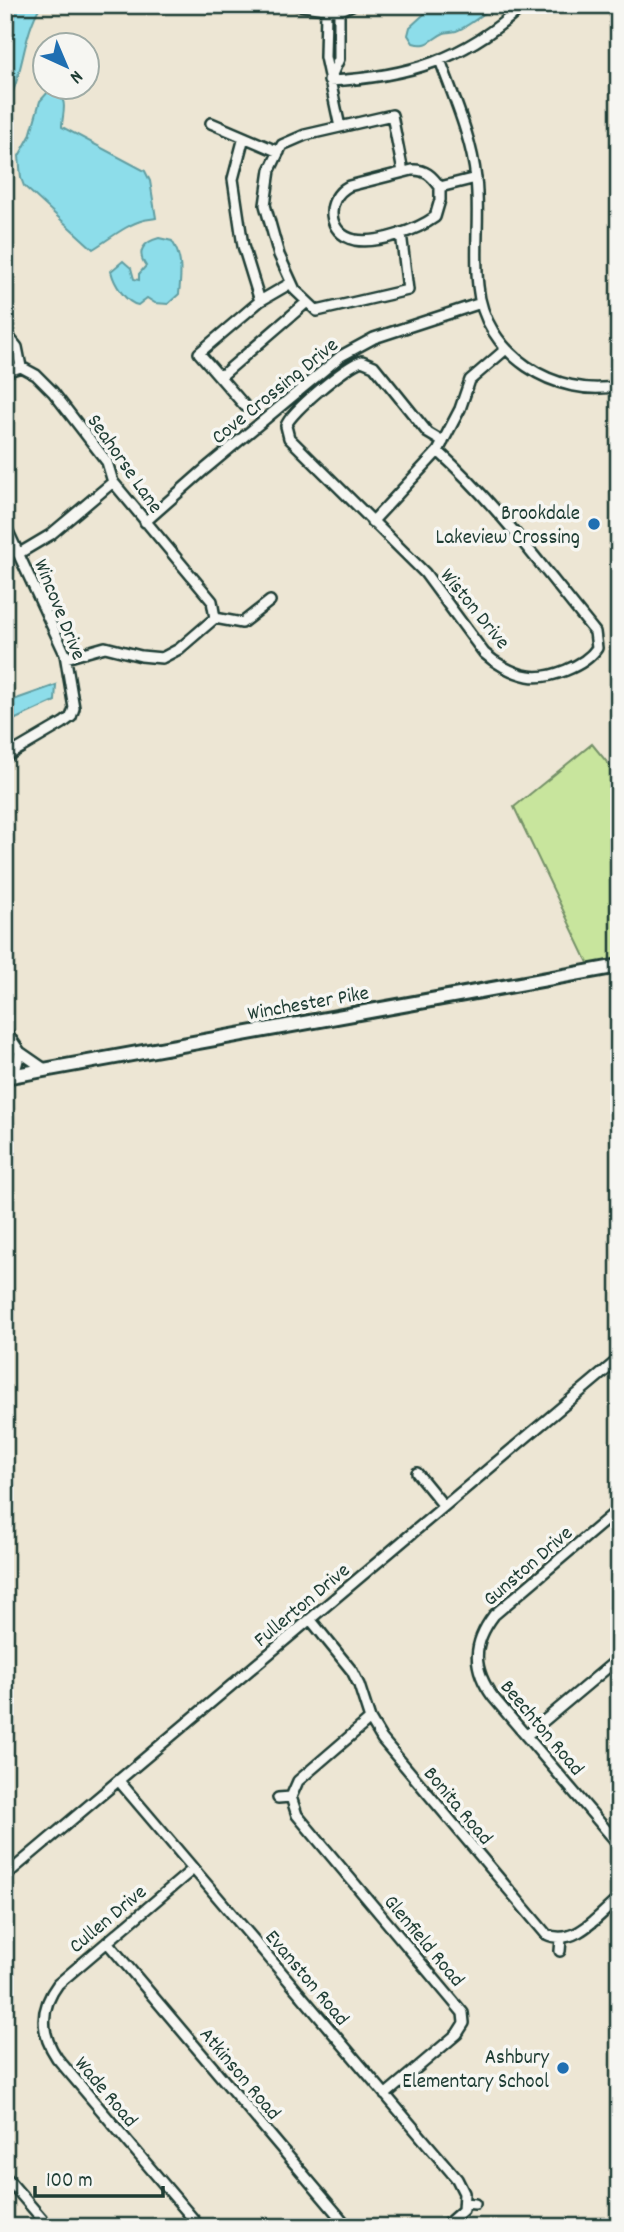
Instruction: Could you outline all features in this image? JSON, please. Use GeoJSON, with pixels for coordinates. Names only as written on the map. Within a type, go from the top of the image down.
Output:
{"type":"FeatureCollection","features":[{"type":"Feature","properties":{"kind":"main road","name":"Winchester Pike"},"geometry":{"type":"LineString","coordinates":[[10,1077],[619,966]]}},
{"type":"Feature","properties":{"kind":"street"},"geometry":{"type":"LineString","coordinates":[[297,5],[326,11],[339,11],[352,5]]}},
{"type":"Feature","properties":{"kind":"street"},"geometry":{"type":"LineString","coordinates":[[329,80],[369,79],[440,61],[487,34],[524,5]]}},
{"type":"Feature","properties":{"kind":"street"},"geometry":{"type":"LineString","coordinates":[[326,11],[325,57],[340,127]]}},
{"type":"Feature","properties":{"kind":"street"},"geometry":{"type":"LineString","coordinates":[[329,80],[339,59],[339,11]]}},
{"type":"Feature","properties":{"kind":"street"},"geometry":{"type":"LineString","coordinates":[[440,61],[460,116],[476,178],[478,286],[481,303],[490,325],[506,349],[544,377],[570,386],[592,389],[619,386]]}},
{"type":"Feature","properties":{"kind":"street"},"geometry":{"type":"LineString","coordinates":[[401,233],[408,290],[317,311],[291,283],[279,255],[265,205],[270,170],[282,145],[340,127],[392,115],[403,172]]}},
{"type":"Feature","properties":{"kind":"street"},"geometry":{"type":"LineString","coordinates":[[211,123],[279,152]]}},
{"type":"Feature","properties":{"kind":"street"},"geometry":{"type":"LineString","coordinates":[[244,137],[233,179],[243,246],[260,300]]}},
{"type":"Feature","properties":{"kind":"street"},"geometry":{"type":"LineString","coordinates":[[420,169],[440,187],[440,200],[435,217],[401,233],[371,240],[357,240],[346,236],[333,221],[333,201],[341,190],[349,186],[420,169]]}},
{"type":"Feature","properties":{"kind":"street"},"geometry":{"type":"LineString","coordinates":[[440,187],[476,178]]}},
{"type":"Feature","properties":{"kind":"street"},"geometry":{"type":"LineString","coordinates":[[245,406],[199,353],[260,300],[291,283]]}},
{"type":"Feature","properties":{"kind":"street"},"geometry":{"type":"LineString","coordinates":[[220,377],[307,302]]}},
{"type":"Feature","properties":{"kind":"street","name":"Cove Crossing Drive"},"geometry":{"type":"LineString","coordinates":[[145,522],[341,356],[374,338],[481,303]]}},
{"type":"Feature","properties":{"kind":"street","name":"Seahorse Lane"},"geometry":{"type":"LineString","coordinates":[[5,332],[17,347],[21,367],[36,375],[58,398],[107,462],[113,482],[212,601],[215,618]]}},
{"type":"Feature","properties":{"kind":"street"},"geometry":{"type":"LineString","coordinates":[[372,522],[440,447],[460,409],[470,380],[506,349]]}},
{"type":"Feature","properties":{"kind":"street","name":"Wiston Drive"},"geometry":{"type":"LineString","coordinates":[[367,362],[440,447],[595,632],[597,642],[593,653],[580,664],[557,673],[527,676],[499,664],[484,653],[425,573],[288,435],[287,421],[352,365],[367,362]]}},
{"type":"Feature","properties":{"kind":"street"},"geometry":{"type":"LineString","coordinates":[[5,372],[21,367]]}},
{"type":"Feature","properties":{"kind":"street"},"geometry":{"type":"LineString","coordinates":[[19,554],[50,535],[113,482]]}},
{"type":"Feature","properties":{"kind":"street","name":"Wincove Drive"},"geometry":{"type":"LineString","coordinates":[[5,525],[52,622],[66,658],[74,708],[71,716],[56,727],[5,757]]}},
{"type":"Feature","properties":{"kind":"street"},"geometry":{"type":"LineString","coordinates":[[66,658],[105,647],[162,658],[179,649],[215,618],[242,623],[270,601]]}},
{"type":"Feature","properties":{"kind":"street"},"geometry":{"type":"LineString","coordinates":[[5,1030],[20,1052],[46,1070]]}},
{"type":"Feature","properties":{"kind":"street"},"geometry":{"type":"LineString","coordinates":[[10,1077],[20,1052]]}},
{"type":"Feature","properties":{"kind":"street","name":"Fullerton Drive"},"geometry":{"type":"LineString","coordinates":[[5,1876],[619,1359]]}},
{"type":"Feature","properties":{"kind":"street"},"geometry":{"type":"LineString","coordinates":[[417,1473],[444,1506]]}},
{"type":"Feature","properties":{"kind":"street","name":"Gunston Drive"},"geometry":{"type":"LineString","coordinates":[[477,1659],[481,1635],[495,1615],[619,1509]]}},
{"type":"Feature","properties":{"kind":"street","name":"Bonita Road"},"geometry":{"type":"LineString","coordinates":[[310,1619],[352,1671],[370,1720],[395,1756],[546,1934],[561,1938]]}},
{"type":"Feature","properties":{"kind":"street"},"geometry":{"type":"LineString","coordinates":[[526,1735],[619,1658]]}},
{"type":"Feature","properties":{"kind":"street","name":"Beechton Road"},"geometry":{"type":"LineString","coordinates":[[477,1659],[487,1689],[619,1844]]}},
{"type":"Feature","properties":{"kind":"street"},"geometry":{"type":"LineString","coordinates":[[278,1798],[291,1797],[298,1781],[370,1720]]}},
{"type":"Feature","properties":{"kind":"street","name":"Evanston Road"},"geometry":{"type":"LineString","coordinates":[[119,1781],[457,2179],[463,2188],[465,2201]]}},
{"type":"Feature","properties":{"kind":"street","name":"Glenfield Road"},"geometry":{"type":"LineString","coordinates":[[291,1797],[297,1815],[461,2009],[468,2023],[385,2095]]}},
{"type":"Feature","properties":{"kind":"street","name":"Cullen Drive"},"geometry":{"type":"LineString","coordinates":[[49,1998],[68,1974],[193,1868]]}},
{"type":"Feature","properties":{"kind":"street"},"geometry":{"type":"LineString","coordinates":[[559,1951],[561,1938],[583,1929],[619,1898]]}},
{"type":"Feature","properties":{"kind":"street","name":"Atkinson Road"},"geometry":{"type":"LineString","coordinates":[[107,1942],[348,2227]]}},
{"type":"Feature","properties":{"kind":"street","name":"Wade Road"},"geometry":{"type":"LineString","coordinates":[[49,1998],[44,2011],[44,2028],[57,2058],[200,2227]]}},
{"type":"Feature","properties":{"kind":"street"},"geometry":{"type":"LineString","coordinates":[[5,2176],[49,2227]]}},
{"type":"Feature","properties":{"kind":"street"},"geometry":{"type":"LineString","coordinates":[[444,2227],[460,2215],[465,2201],[475,2204]]}},
{"type":"Feature","properties":{"kind":"green space"},"geometry":{"type":"Polygon","coordinates":[[[592,744],[619,777],[619,960],[589,965],[514,807],[592,744]]]}},
{"type":"Feature","properties":{"kind":"water"},"geometry":{"type":"Polygon","coordinates":[[[5,5],[41,5],[30,30],[16,83],[5,108],[5,5]]]}},
{"type":"Feature","properties":{"kind":"water"},"geometry":{"type":"Polygon","coordinates":[[[434,5],[495,5],[461,29],[444,33],[427,43],[413,43],[408,35],[410,27],[434,5]]]}},
{"type":"Feature","properties":{"kind":"water"},"geometry":{"type":"Polygon","coordinates":[[[40,102],[63,102],[62,127],[145,171],[150,181],[156,218],[131,225],[93,249],[24,186],[19,156],[30,136],[40,102]]]}},
{"type":"Feature","properties":{"kind":"water"},"geometry":{"type":"Polygon","coordinates":[[[159,238],[172,241],[178,254],[181,273],[179,294],[168,304],[155,303],[147,298],[138,305],[129,301],[121,292],[111,271],[123,261],[131,268],[134,279],[139,280],[139,274],[146,266],[141,252],[145,245],[159,238]]]}},
{"type":"Feature","properties":{"kind":"water"},"geometry":{"type":"Polygon","coordinates":[[[56,685],[55,701],[5,724],[5,703],[56,685]]]}},
{"type":"Feature","properties":{"kind":"place","name":"Brookdale Lakeview Crossing"},"geometry":{"type":"Point","coordinates":[594,524]}},
{"type":"Feature","properties":{"kind":"place","name":"Ashbury Elementary School"},"geometry":{"type":"Point","coordinates":[563,2068]}}]}
